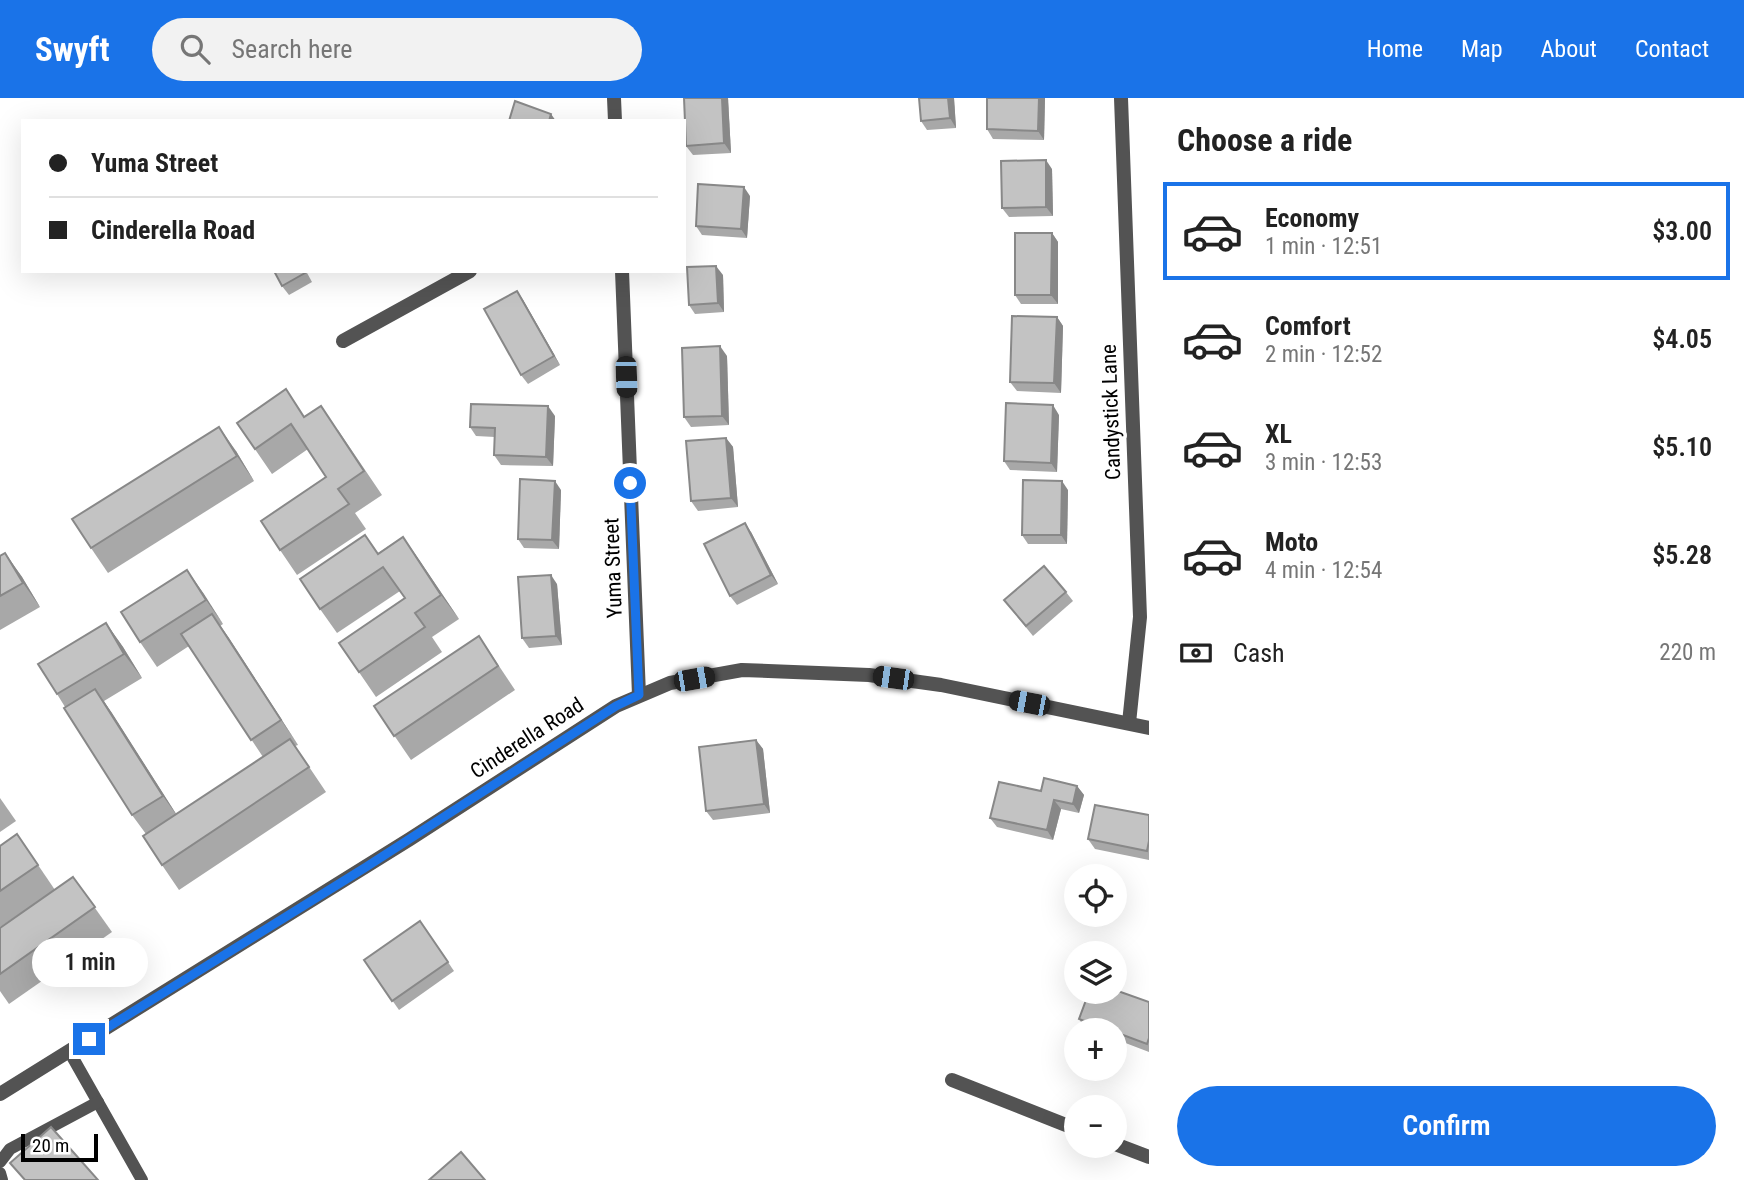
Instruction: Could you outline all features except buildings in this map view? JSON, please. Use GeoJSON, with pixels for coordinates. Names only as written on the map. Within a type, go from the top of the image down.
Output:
{"type":"FeatureCollection","features":[{"type":"Feature","properties":{"kind":"street"},"geometry":{"type":"LineString","coordinates":[[614,98],[615,119]]}},
{"type":"Feature","properties":{"kind":"street","name":"Candystick Lane"},"geometry":{"type":"LineString","coordinates":[[1121,98],[1140,617],[1129,723]]}},
{"type":"Feature","properties":{"kind":"street"},"geometry":{"type":"LineString","coordinates":[[343,341],[466,273]]}},
{"type":"Feature","properties":{"kind":"street","name":"Yuma Street"},"geometry":{"type":"LineString","coordinates":[[622,273],[639,695]]}},
{"type":"Feature","properties":{"kind":"street","name":"Cinderella Road"},"geometry":{"type":"LineString","coordinates":[[2,1088],[69,1051],[340,883],[616,706],[670,683],[742,670],[838,673],[941,685],[1149,727]]}},
{"type":"Feature","properties":{"kind":"street"},"geometry":{"type":"LineString","coordinates":[[952,1080],[1064,1124]]}},
{"type":"Feature","properties":{"kind":"street"},"geometry":{"type":"LineString","coordinates":[[1127,1149],[1149,1157]]}},
{"type":"Feature","properties":{"kind":"lane"},"geometry":{"type":"LineString","coordinates":[[69,1051],[142,1180]]}},
{"type":"Feature","properties":{"kind":"lane"},"geometry":{"type":"LineString","coordinates":[[1,1157],[10,1149],[98,1102]]}},
{"type":"Feature","properties":{"kind":"lane"},"geometry":{"type":"LineString","coordinates":[[0,1173],[2,1180]]}},
{"type":"Feature","properties":{"kind":"route"},"geometry":{"type":"LineString","coordinates":[[89,1039],[366,867],[616,706],[639,695],[630,483]]}}]}
